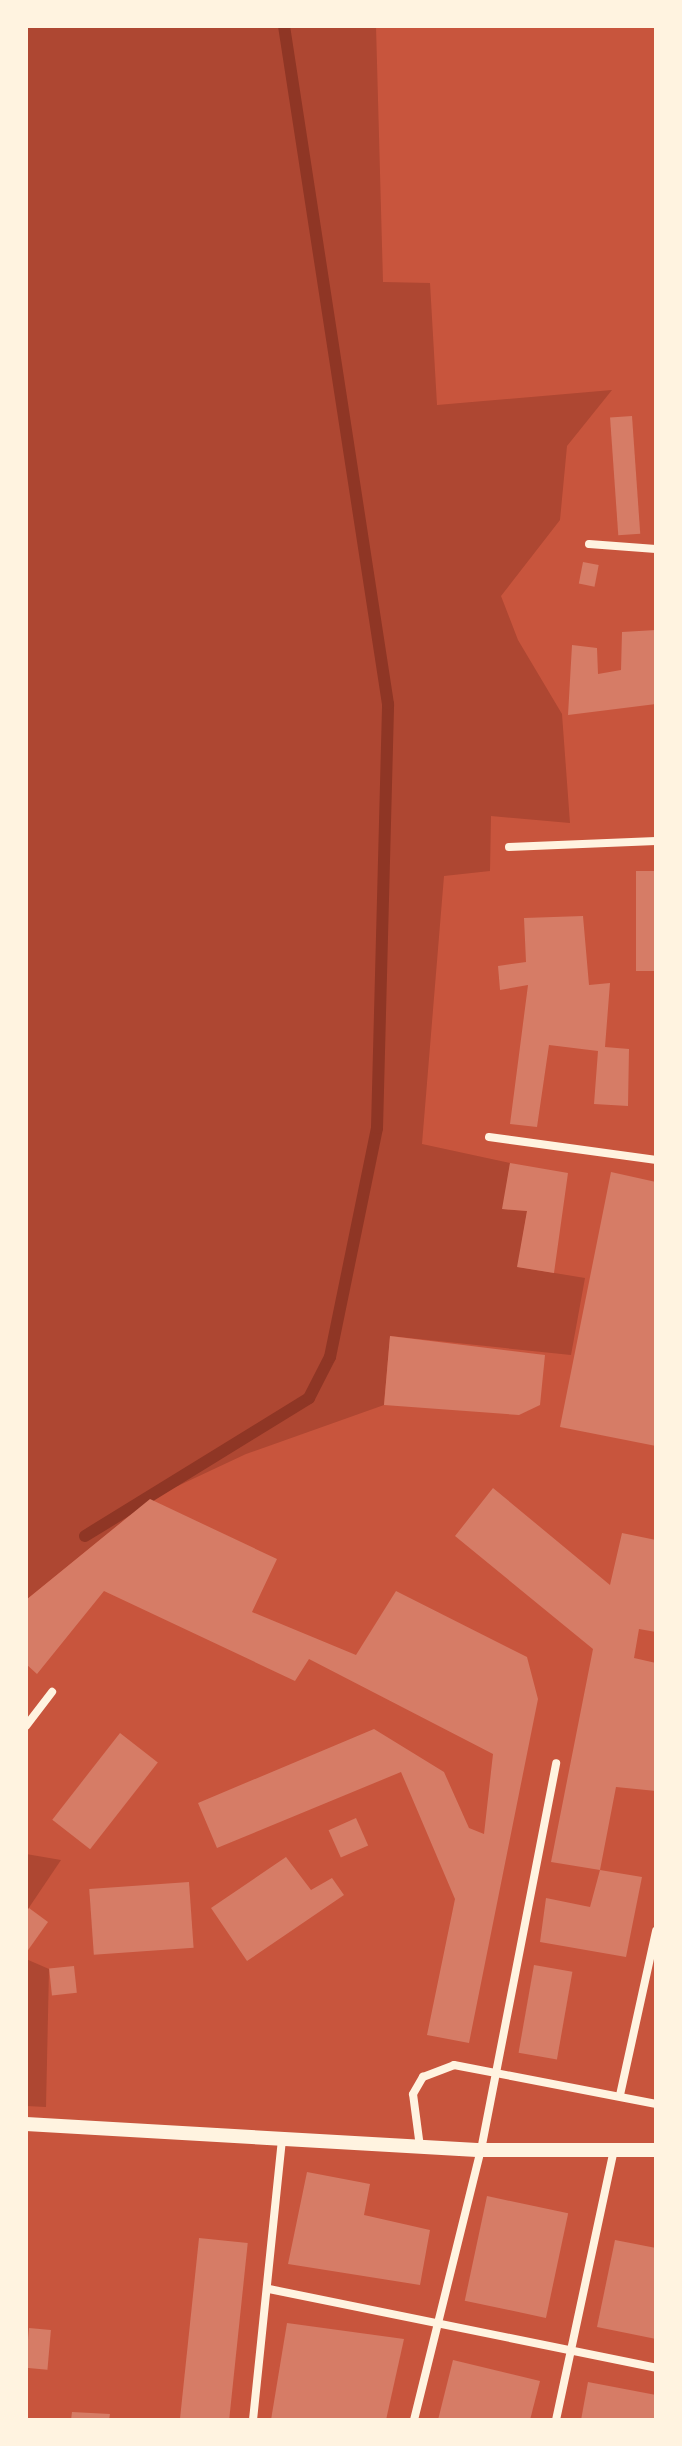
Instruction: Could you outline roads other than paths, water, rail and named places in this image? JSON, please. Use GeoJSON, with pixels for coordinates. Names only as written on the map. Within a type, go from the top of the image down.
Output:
{"type":"FeatureCollection","features":[{"type":"Feature","properties":{"kind":"street"},"geometry":{"type":"LineString","coordinates":[[589,544],[656,549]]}},
{"type":"Feature","properties":{"kind":"street"},"geometry":{"type":"LineString","coordinates":[[509,847],[656,841]]}},
{"type":"Feature","properties":{"kind":"street"},"geometry":{"type":"LineString","coordinates":[[489,1137],[656,1160]]}},
{"type":"Feature","properties":{"kind":"street"},"geometry":{"type":"LineString","coordinates":[[26,1726],[52,1692]]}},
{"type":"Feature","properties":{"kind":"street"},"geometry":{"type":"LineString","coordinates":[[414,2420],[481,2150],[494,2068],[556,1763]]}},
{"type":"Feature","properties":{"kind":"street"},"geometry":{"type":"LineString","coordinates":[[620,2095],[656,1931]]}},
{"type":"Feature","properties":{"kind":"street"},"geometry":{"type":"LineString","coordinates":[[420,2147],[413,2094],[423,2077],[454,2065],[494,2068],[656,2104]]}},
{"type":"Feature","properties":{"kind":"street"},"geometry":{"type":"LineString","coordinates":[[26,2124],[481,2150],[656,2150]]}},
{"type":"Feature","properties":{"kind":"street"},"geometry":{"type":"LineString","coordinates":[[253,2420],[282,2141]]}},
{"type":"Feature","properties":{"kind":"street"},"geometry":{"type":"LineString","coordinates":[[556,2420],[614,2149]]}},
{"type":"Feature","properties":{"kind":"street"},"geometry":{"type":"LineString","coordinates":[[269,2289],[656,2368]]}},
{"type":"Feature","properties":{"kind":"waterway"},"geometry":{"type":"LineString","coordinates":[[85,1536],[309,1398],[330,1357],[377,1128],[388,704],[284,26]]}}]}
